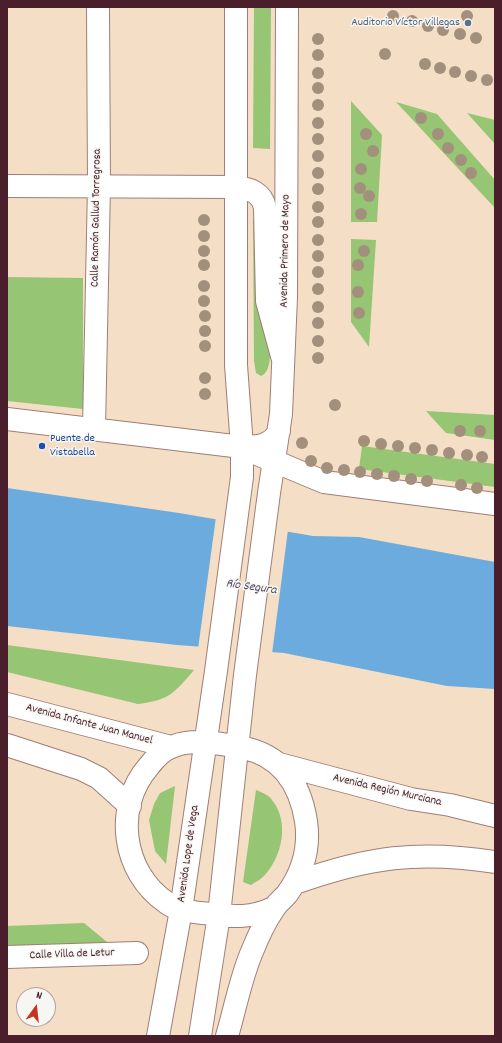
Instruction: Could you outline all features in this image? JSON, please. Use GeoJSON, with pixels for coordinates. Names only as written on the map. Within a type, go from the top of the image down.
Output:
{"type":"FeatureCollection","features":[{"type":"Feature","properties":{"kind":"main road","name":"Calle Ramón Gallud Torregrosa"},"geometry":{"type":"LineString","coordinates":[[94,428],[99,186],[98,7]]}},
{"type":"Feature","properties":{"kind":"main road"},"geometry":{"type":"LineString","coordinates":[[236,7],[236,371],[242,447]]}},
{"type":"Feature","properties":{"kind":"main road","name":"Avenida Primero de Mayo"},"geometry":{"type":"LineString","coordinates":[[238,747],[245,675],[269,493],[279,431],[284,363],[286,289],[287,7]]}},
{"type":"Feature","properties":{"kind":"main road"},"geometry":{"type":"LineString","coordinates":[[7,186],[236,187],[254,191],[261,197],[264,203],[267,301],[284,363]]}},
{"type":"Feature","properties":{"kind":"main road"},"geometry":{"type":"LineString","coordinates":[[7,419],[94,428],[242,447],[254,447],[267,444],[274,439],[279,431]]}},
{"type":"Feature","properties":{"kind":"main road"},"geometry":{"type":"LineString","coordinates":[[242,447],[324,482],[495,504]]}},
{"type":"Feature","properties":{"kind":"main road","name":"Avenida Lope de Vega"},"geometry":{"type":"LineString","coordinates":[[157,1036],[165,1002],[181,910],[216,672],[240,490],[242,447]]}},
{"type":"Feature","properties":{"kind":"main road","name":"Avenida Infante Juan Manuel"},"geometry":{"type":"LineString","coordinates":[[7,704],[171,747]]}},
{"type":"Feature","properties":{"kind":"main road"},"geometry":{"type":"LineString","coordinates":[[228,1035],[238,994],[251,954],[273,908],[295,883],[306,852],[306,827],[297,791],[279,764],[264,754],[238,747],[205,743],[181,744],[171,747],[153,761],[144,771],[137,782],[130,806],[126,834],[136,869],[155,893],[167,903],[181,910],[219,915],[248,916],[262,913],[273,908]]}},
{"type":"Feature","properties":{"kind":"main road"},"geometry":{"type":"LineString","coordinates":[[7,745],[81,769],[99,778],[130,806]]}},
{"type":"Feature","properties":{"kind":"main road"},"geometry":{"type":"LineString","coordinates":[[200,1036],[219,915],[238,747]]}},
{"type":"Feature","properties":{"kind":"main road","name":"Avenida Región Murciana"},"geometry":{"type":"LineString","coordinates":[[279,764],[390,794],[495,816]]}},
{"type":"Feature","properties":{"kind":"main road"},"geometry":{"type":"LineString","coordinates":[[295,883],[336,868],[379,859],[439,856],[495,862]]}},
{"type":"Feature","properties":{"kind":"main road","name":"Calle Villa de Letur"},"geometry":{"type":"LineString","coordinates":[[7,956],[137,953]]}},
{"type":"Feature","properties":{"kind":"green space"},"geometry":{"type":"Polygon","coordinates":[[[254,7],[271,7],[270,149],[253,148],[254,7]]]}},
{"type":"Feature","properties":{"kind":"green space"},"geometry":{"type":"Polygon","coordinates":[[[351,101],[382,135],[377,222],[351,222],[351,101]]]}},
{"type":"Feature","properties":{"kind":"green space"},"geometry":{"type":"Polygon","coordinates":[[[396,102],[437,114],[495,180],[495,208],[396,102]]]}},
{"type":"Feature","properties":{"kind":"green space"},"geometry":{"type":"Polygon","coordinates":[[[467,113],[495,120],[495,144],[467,113]]]}},
{"type":"Feature","properties":{"kind":"green space"},"geometry":{"type":"Polygon","coordinates":[[[255,217],[270,346],[270,358],[267,371],[261,376],[256,373],[254,361],[253,219],[255,217]]]}},
{"type":"Feature","properties":{"kind":"green space"},"geometry":{"type":"Polygon","coordinates":[[[351,239],[376,240],[369,347],[351,322],[351,239]]]}},
{"type":"Feature","properties":{"kind":"green space"},"geometry":{"type":"Polygon","coordinates":[[[7,277],[83,278],[83,409],[7,401],[7,277]]]}},
{"type":"Feature","properties":{"kind":"green space"},"geometry":{"type":"Polygon","coordinates":[[[426,411],[495,415],[495,440],[446,433],[426,411]]]}},
{"type":"Feature","properties":{"kind":"green space"},"geometry":{"type":"Polygon","coordinates":[[[362,446],[495,464],[495,487],[359,469],[362,446]]]}},
{"type":"Feature","properties":{"kind":"green space"},"geometry":{"type":"Polygon","coordinates":[[[7,645],[194,670],[176,690],[165,698],[138,704],[7,672],[7,645]]]}},
{"type":"Feature","properties":{"kind":"green space"},"geometry":{"type":"Polygon","coordinates":[[[175,786],[166,864],[155,851],[149,820],[154,804],[160,793],[175,786]]]}},
{"type":"Feature","properties":{"kind":"green space"},"geometry":{"type":"Polygon","coordinates":[[[256,790],[271,798],[278,809],[281,818],[282,839],[270,868],[261,879],[251,885],[243,882],[256,790]]]}},
{"type":"Feature","properties":{"kind":"green space"},"geometry":{"type":"Polygon","coordinates":[[[84,923],[129,960],[7,960],[7,926],[84,923]]]}},
{"type":"Feature","properties":{"kind":"water","name":"Río Segura"},"geometry":{"type":"Polygon","coordinates":[[[7,488],[179,513],[313,536],[359,537],[495,562],[495,689],[447,686],[284,653],[177,645],[7,626],[7,488]]]}},
{"type":"Feature","properties":{"kind":"pier"},"geometry":{"type":"Polygon","coordinates":[[[216,517],[288,530],[272,654],[198,649],[216,517]]]}},
{"type":"Feature","properties":{"kind":"place","name":"Auditorio Víctor Villegas"},"geometry":{"type":"Point","coordinates":[468,23]}},
{"type":"Feature","properties":{"kind":"place","name":"Puente de Vistabella"},"geometry":{"type":"Point","coordinates":[42,446]}}]}
